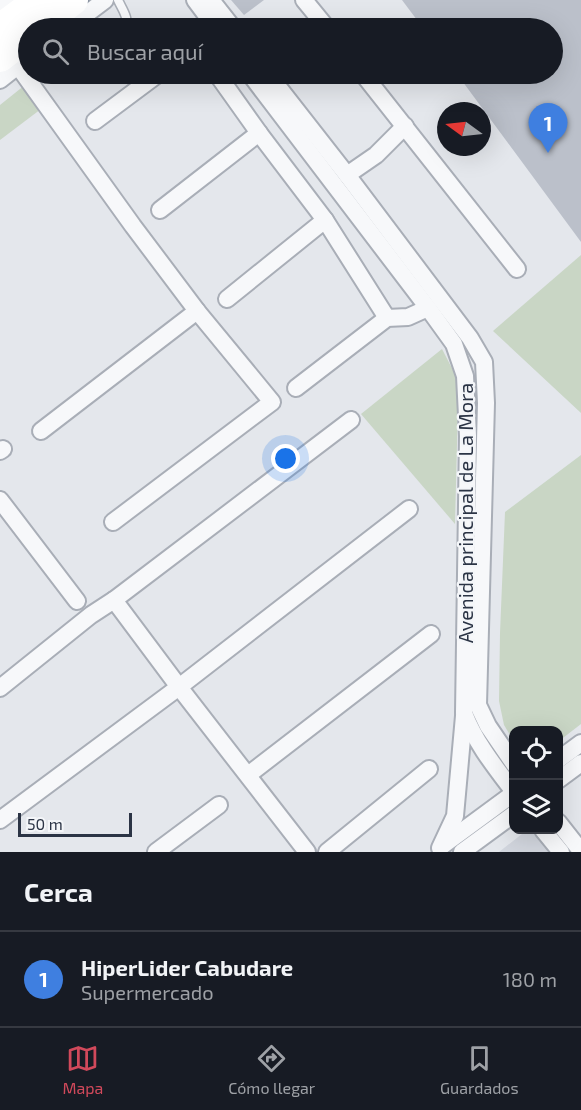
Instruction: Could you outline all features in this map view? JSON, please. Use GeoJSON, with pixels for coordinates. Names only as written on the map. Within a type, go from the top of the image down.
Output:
{"type":"FeatureCollection","features":[{"type":"Feature","properties":{"kind":"highway"},"geometry":{"type":"LineString","coordinates":[[0,29],[39,0]]}},
{"type":"Feature","properties":{"kind":"highway"},"geometry":{"type":"LineString","coordinates":[[50,18],[73,0]]}},
{"type":"Feature","properties":{"kind":"street"},"geometry":{"type":"LineString","coordinates":[[0,9],[12,0]]}},
{"type":"Feature","properties":{"kind":"street"},"geometry":{"type":"LineString","coordinates":[[81,18],[105,0]]}},
{"type":"Feature","properties":{"kind":"street"},"geometry":{"type":"LineString","coordinates":[[195,0],[208,18]]}},
{"type":"Feature","properties":{"kind":"street"},"geometry":{"type":"LineString","coordinates":[[211,0],[225,18]]}},
{"type":"Feature","properties":{"kind":"street"},"geometry":{"type":"LineString","coordinates":[[304,0],[319,18]]}},
{"type":"Feature","properties":{"kind":"street"},"geometry":{"type":"LineString","coordinates":[[0,80],[16,60]]}},
{"type":"Feature","properties":{"kind":"street"},"geometry":{"type":"LineString","coordinates":[[33,84],[133,226],[197,311],[272,402],[113,522]]}},
{"type":"Feature","properties":{"kind":"street"},"geometry":{"type":"LineString","coordinates":[[95,121],[145,84]]}},
{"type":"Feature","properties":{"kind":"street"},"geometry":{"type":"LineString","coordinates":[[224,84],[325,220],[387,318]]}},
{"type":"Feature","properties":{"kind":"street","name":"Avenida principal de La Mora"},"geometry":{"type":"LineString","coordinates":[[258,84],[454,344],[465,376],[468,436],[464,713],[469,727],[509,786]]}},
{"type":"Feature","properties":{"kind":"street","name":"Avenida principal de La Mora"},"geometry":{"type":"LineString","coordinates":[[276,84],[470,338],[483,362],[486,403],[478,705],[488,726],[509,758]]}},
{"type":"Feature","properties":{"kind":"street"},"geometry":{"type":"LineString","coordinates":[[371,84],[517,269]]}},
{"type":"Feature","properties":{"kind":"street"},"geometry":{"type":"LineString","coordinates":[[347,175],[376,155],[405,126]]}},
{"type":"Feature","properties":{"kind":"street"},"geometry":{"type":"LineString","coordinates":[[160,210],[259,133]]}},
{"type":"Feature","properties":{"kind":"street"},"geometry":{"type":"LineString","coordinates":[[227,299],[325,220]]}},
{"type":"Feature","properties":{"kind":"street"},"geometry":{"type":"LineString","coordinates":[[296,388],[387,318],[408,317],[428,308]]}},
{"type":"Feature","properties":{"kind":"street"},"geometry":{"type":"LineString","coordinates":[[41,431],[197,311]]}},
{"type":"Feature","properties":{"kind":"street"},"geometry":{"type":"LineString","coordinates":[[0,688],[91,615],[351,420]]}},
{"type":"Feature","properties":{"kind":"street"},"geometry":{"type":"LineString","coordinates":[[0,500],[77,600]]}},
{"type":"Feature","properties":{"kind":"street"},"geometry":{"type":"LineString","coordinates":[[0,820],[178,687],[409,509]]}},
{"type":"Feature","properties":{"kind":"street"},"geometry":{"type":"LineString","coordinates":[[114,600],[178,687],[307,852]]}},
{"type":"Feature","properties":{"kind":"street"},"geometry":{"type":"LineString","coordinates":[[248,775],[432,634]]}},
{"type":"Feature","properties":{"kind":"street"},"geometry":{"type":"LineString","coordinates":[[438,850],[455,816],[464,713]]}},
{"type":"Feature","properties":{"kind":"street"},"geometry":{"type":"LineString","coordinates":[[563,756],[581,743]]}},
{"type":"Feature","properties":{"kind":"street"},"geometry":{"type":"LineString","coordinates":[[563,776],[581,763]]}},
{"type":"Feature","properties":{"kind":"street"},"geometry":{"type":"LineString","coordinates":[[327,852],[429,769]]}},
{"type":"Feature","properties":{"kind":"street"},"geometry":{"type":"LineString","coordinates":[[438,850],[509,795]]}},
{"type":"Feature","properties":{"kind":"street"},"geometry":{"type":"LineString","coordinates":[[156,852],[219,804]]}},
{"type":"Feature","properties":{"kind":"street"},"geometry":{"type":"LineString","coordinates":[[462,852],[509,817]]}},
{"type":"Feature","properties":{"kind":"street"},"geometry":{"type":"LineString","coordinates":[[563,828],[581,851]]}},
{"type":"Feature","properties":{"kind":"street"},"geometry":{"type":"LineString","coordinates":[[546,834],[561,852]]}},
{"type":"Feature","properties":{"kind":"lane"},"geometry":{"type":"LineString","coordinates":[[118,0],[127,18]]}},
{"type":"Feature","properties":{"kind":"shaded area"},"geometry":{"type":"Polygon","coordinates":[[[522,834],[541,834],[556,852],[499,852],[522,834]]]}},
{"type":"Feature","properties":{"kind":"green space"},"geometry":{"type":"Polygon","coordinates":[[[26,84],[32,84],[45,106],[0,140],[0,105],[26,84]]]}},
{"type":"Feature","properties":{"kind":"green space"},"geometry":{"type":"Polygon","coordinates":[[[581,255],[581,413],[493,331],[581,255]]]}},
{"type":"Feature","properties":{"kind":"green space"},"geometry":{"type":"Polygon","coordinates":[[[442,349],[456,376],[458,404],[455,524],[361,414],[442,349]]]}},
{"type":"Feature","properties":{"kind":"green space"},"geometry":{"type":"Polygon","coordinates":[[[581,455],[581,724],[563,738],[563,726],[509,726],[509,733],[504,725],[499,701],[505,512],[581,455]]]}},
{"type":"Feature","properties":{"kind":"building"},"geometry":{"type":"Polygon","coordinates":[[[231,0],[264,0],[244,15],[231,0]]]}},
{"type":"Feature","properties":{"kind":"building"},"geometry":{"type":"Polygon","coordinates":[[[402,0],[581,0],[581,242],[491,120],[491,102],[478,102],[464,84],[563,84],[563,18],[416,18],[402,0]]]}},
{"type":"Feature","properties":{"kind":"place","name":"HiperLider Cabudare"},"geometry":{"type":"Point","coordinates":[548,153]}}]}
